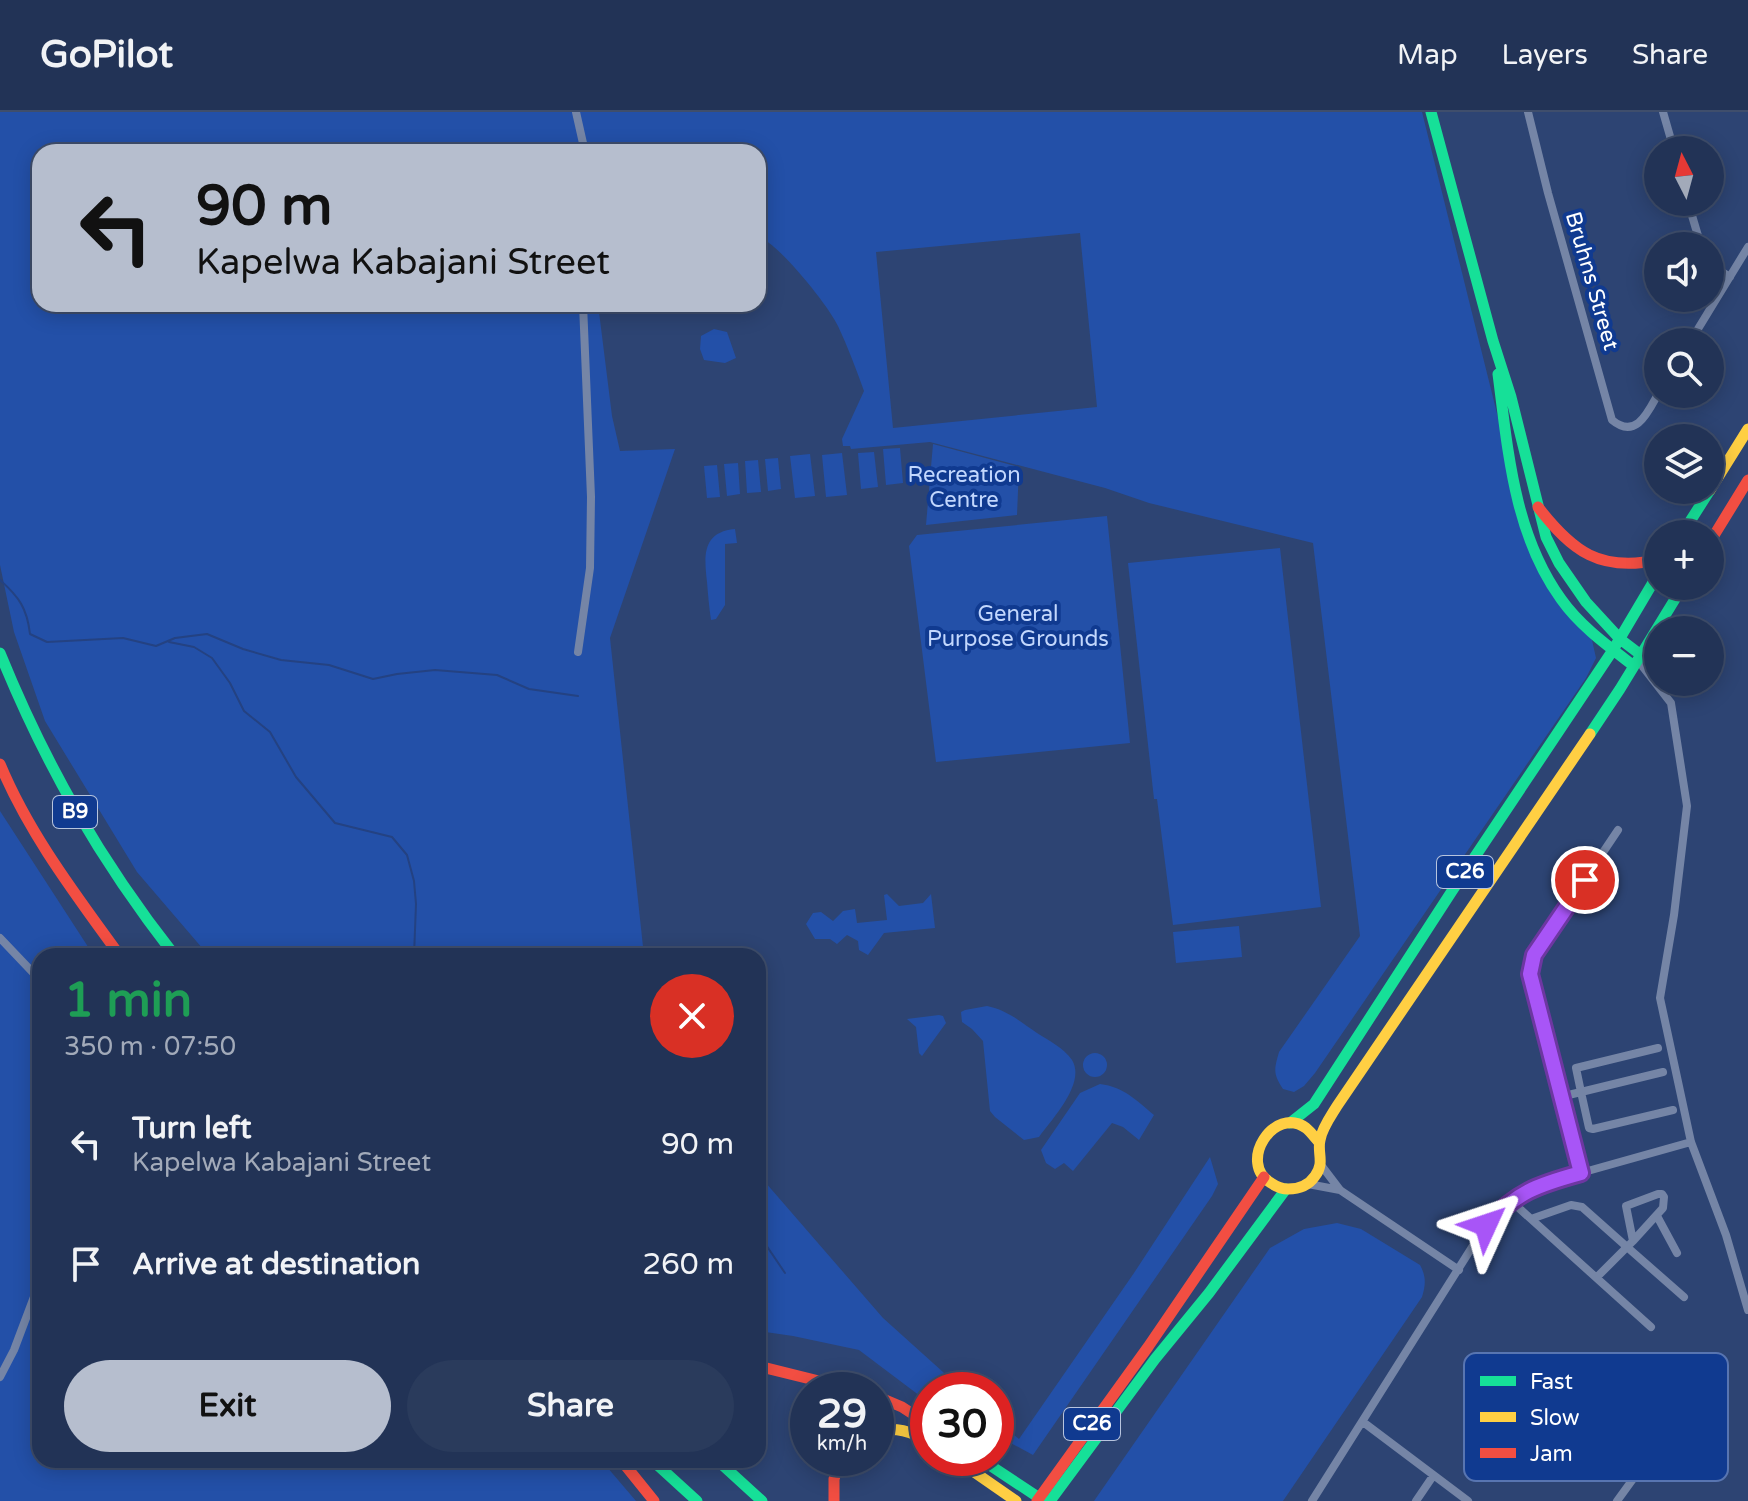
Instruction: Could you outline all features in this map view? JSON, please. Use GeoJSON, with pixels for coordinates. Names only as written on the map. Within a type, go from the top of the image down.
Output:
{"type":"FeatureCollection","features":[{"type":"Feature","properties":{"kind":"main road"},"geometry":{"type":"LineString","coordinates":[[1431,112],[1511,397],[1546,537],[1559,563],[1586,602],[1620,639],[1641,655]]}},
{"type":"Feature","properties":{"kind":"main road"},"geometry":{"type":"LineString","coordinates":[[1493,341],[1508,452],[1519,501],[1541,567],[1561,599],[1613,650],[1638,667]]}},
{"type":"Feature","properties":{"kind":"main road"},"geometry":{"type":"LineString","coordinates":[[1724,468],[1748,429]]}},
{"type":"Feature","properties":{"kind":"main road"},"geometry":{"type":"LineString","coordinates":[[1723,520],[1748,480]]}},
{"type":"Feature","properties":{"kind":"main road"},"geometry":{"type":"LineString","coordinates":[[1538,507],[1551,526],[1574,548],[1595,559],[1626,565],[1644,564]]}},
{"type":"Feature","properties":{"kind":"main road","name":"C26"},"geometry":{"type":"LineString","coordinates":[[1042,1500],[1268,1181],[1257,1161],[1262,1138],[1271,1129],[1290,1123],[1314,1104],[1613,650],[1644,598]]}},
{"type":"Feature","properties":{"kind":"main road","name":"C26"},"geometry":{"type":"LineString","coordinates":[[1319,1142],[1337,1106],[1638,667],[1641,655],[1674,600]]}},
{"type":"Feature","properties":{"kind":"main road","name":"B9"},"geometry":{"type":"LineString","coordinates":[[0,653],[32,730],[69,802],[126,893],[169,948]]}},
{"type":"Feature","properties":{"kind":"main road","name":"B9"},"geometry":{"type":"LineString","coordinates":[[0,764],[56,868],[114,948]]}},
{"type":"Feature","properties":{"kind":"main road"},"geometry":{"type":"LineString","coordinates":[[1268,1181],[1286,1189],[1305,1185],[1316,1176],[1321,1165],[1319,1142],[1309,1129],[1290,1123]]}},
{"type":"Feature","properties":{"kind":"main road","name":"C26"},"geometry":{"type":"LineString","coordinates":[[1042,1500],[1209,1293],[1286,1189]]}},
{"type":"Feature","properties":{"kind":"main road"},"geometry":{"type":"LineString","coordinates":[[766,1368],[790,1374]]}},
{"type":"Feature","properties":{"kind":"main road"},"geometry":{"type":"LineString","coordinates":[[627,1468],[654,1501]]}},
{"type":"Feature","properties":{"kind":"main road"},"geometry":{"type":"LineString","coordinates":[[661,1468],[697,1501]]}},
{"type":"Feature","properties":{"kind":"main road"},"geometry":{"type":"LineString","coordinates":[[726,1468],[762,1501]]}},
{"type":"Feature","properties":{"kind":"main road"},"geometry":{"type":"LineString","coordinates":[[834,1476],[834,1501]]}},
{"type":"Feature","properties":{"kind":"main road"},"geometry":{"type":"LineString","coordinates":[[980,1476],[1016,1501]]}},
{"type":"Feature","properties":{"kind":"main road"},"geometry":{"type":"LineString","coordinates":[[1006,1476],[1042,1500]]}},
{"type":"Feature","properties":{"kind":"street"},"geometry":{"type":"LineString","coordinates":[[576,112],[583,144]]}},
{"type":"Feature","properties":{"kind":"street","name":"Bruhns Street"},"geometry":{"type":"LineString","coordinates":[[1528,112],[1612,420],[1624,427],[1631,426],[1640,423],[1650,408]]}},
{"type":"Feature","properties":{"kind":"street"},"geometry":{"type":"LineString","coordinates":[[1663,112],[1670,136]]}},
{"type":"Feature","properties":{"kind":"street"},"geometry":{"type":"LineString","coordinates":[[1699,328],[1748,247]]}},
{"type":"Feature","properties":{"kind":"street"},"geometry":{"type":"LineString","coordinates":[[1724,273],[1730,277]]}},
{"type":"Feature","properties":{"kind":"street"},"geometry":{"type":"LineString","coordinates":[[578,652],[590,554],[591,497],[583,312]]}},
{"type":"Feature","properties":{"kind":"street"},"geometry":{"type":"LineString","coordinates":[[1638,667],[1671,703],[1687,806],[1660,998],[1691,1142],[1726,1235],[1748,1310]]}},
{"type":"Feature","properties":{"kind":"street"},"geometry":{"type":"LineString","coordinates":[[1581,1173],[1534,993],[1531,964],[1618,830]]}},
{"type":"Feature","properties":{"kind":"street"},"geometry":{"type":"LineString","coordinates":[[0,938],[32,972]]}},
{"type":"Feature","properties":{"kind":"street"},"geometry":{"type":"LineString","coordinates":[[1658,1048],[1577,1067],[1581,1092],[1591,1129],[1673,1110]]}},
{"type":"Feature","properties":{"kind":"street"},"geometry":{"type":"LineString","coordinates":[[1560,1097],[1663,1072]]}},
{"type":"Feature","properties":{"kind":"street"},"geometry":{"type":"LineString","coordinates":[[1312,1501],[1486,1225],[1511,1201],[1545,1183],[1691,1142]]}},
{"type":"Feature","properties":{"kind":"street"},"geometry":{"type":"LineString","coordinates":[[1321,1165],[1340,1190],[1459,1270]]}},
{"type":"Feature","properties":{"kind":"street"},"geometry":{"type":"LineString","coordinates":[[1305,1185],[1340,1190]]}},
{"type":"Feature","properties":{"kind":"street"},"geometry":{"type":"LineString","coordinates":[[1597,1277],[1630,1244],[1657,1216],[1665,1203],[1662,1194],[1628,1204],[1625,1209],[1630,1244]]}},
{"type":"Feature","properties":{"kind":"street"},"geometry":{"type":"LineString","coordinates":[[1511,1201],[1651,1327]]}},
{"type":"Feature","properties":{"kind":"street"},"geometry":{"type":"LineString","coordinates":[[1531,1219],[1571,1205],[1582,1207],[1630,1244],[1684,1297]]}},
{"type":"Feature","properties":{"kind":"street"},"geometry":{"type":"LineString","coordinates":[[1657,1216],[1677,1253]]}},
{"type":"Feature","properties":{"kind":"street"},"geometry":{"type":"LineString","coordinates":[[0,1377],[32,1302]]}},
{"type":"Feature","properties":{"kind":"street"},"geometry":{"type":"LineString","coordinates":[[1363,1422],[1468,1501]]}},
{"type":"Feature","properties":{"kind":"street"},"geometry":{"type":"LineString","coordinates":[[1416,1501],[1433,1476]]}},
{"type":"Feature","properties":{"kind":"street"},"geometry":{"type":"LineString","coordinates":[[1617,1501],[1632,1481]]}},
{"type":"Feature","properties":{"kind":"green space"},"geometry":{"type":"Polygon","coordinates":[[[0,112],[1422,112],[1525,526],[1534,549],[1592,640],[1596,658],[1586,678],[1315,1073],[1294,1092],[1283,1089],[1275,1072],[1279,1052],[1360,936],[1313,543],[1149,503],[1105,488],[930,442],[851,449],[850,446],[843,446],[842,439],[864,391],[833,316],[790,262],[766,240],[766,144],[32,144],[32,312],[599,312],[612,416],[620,451],[675,449],[610,638],[643,948],[202,948],[137,872],[45,721],[14,632],[0,565],[0,112]],[[1080,233],[876,252],[893,428],[1097,407],[1080,233]]]}},
{"type":"Feature","properties":{"kind":"green space"},"geometry":{"type":"Polygon","coordinates":[[[714,329],[727,332],[736,358],[725,363],[704,360],[700,349],[701,336],[714,329]]]}},
{"type":"Feature","properties":{"kind":"green space","name":"Recreation Centre"},"geometry":{"type":"Polygon","coordinates":[[[933,444],[1019,467],[1017,515],[926,525],[933,444]]]}},
{"type":"Feature","properties":{"kind":"green space"},"geometry":{"type":"Polygon","coordinates":[[[900,448],[903,483],[886,485],[883,449],[900,448]]]}},
{"type":"Feature","properties":{"kind":"green space"},"geometry":{"type":"Polygon","coordinates":[[[874,452],[878,487],[861,489],[858,453],[874,452]]]}},
{"type":"Feature","properties":{"kind":"green space"},"geometry":{"type":"Polygon","coordinates":[[[842,453],[847,495],[826,497],[822,455],[842,453]]]}},
{"type":"Feature","properties":{"kind":"green space"},"geometry":{"type":"Polygon","coordinates":[[[810,454],[815,496],[795,498],[790,456],[810,454]]]}},
{"type":"Feature","properties":{"kind":"green space"},"geometry":{"type":"Polygon","coordinates":[[[778,458],[781,489],[768,491],[765,459],[778,458]]]}},
{"type":"Feature","properties":{"kind":"green space"},"geometry":{"type":"Polygon","coordinates":[[[758,460],[761,492],[747,493],[745,461],[758,460]]]}},
{"type":"Feature","properties":{"kind":"green space"},"geometry":{"type":"Polygon","coordinates":[[[738,463],[740,494],[727,496],[724,464],[738,463]]]}},
{"type":"Feature","properties":{"kind":"green space"},"geometry":{"type":"Polygon","coordinates":[[[717,465],[720,497],[707,498],[704,466],[717,465]]]}},
{"type":"Feature","properties":{"kind":"green space","name":"General Purpose Grounds"},"geometry":{"type":"Polygon","coordinates":[[[1107,516],[1130,743],[936,762],[909,546],[917,535],[1107,516]]]}},
{"type":"Feature","properties":{"kind":"green space"},"geometry":{"type":"Polygon","coordinates":[[[735,529],[737,543],[725,544],[725,605],[716,619],[711,620],[705,563],[708,547],[716,535],[735,529]]]}},
{"type":"Feature","properties":{"kind":"green space"},"geometry":{"type":"Polygon","coordinates":[[[1280,548],[1321,907],[1173,925],[1157,799],[1154,799],[1128,563],[1280,548]]]}},
{"type":"Feature","properties":{"kind":"green space"},"geometry":{"type":"Polygon","coordinates":[[[0,811],[89,948],[32,948],[32,1468],[608,1468],[636,1501],[0,1501],[0,811]]]}},
{"type":"Feature","properties":{"kind":"green space"},"geometry":{"type":"Polygon","coordinates":[[[887,894],[899,906],[923,903],[931,894],[935,928],[884,933],[868,955],[859,950],[858,941],[847,935],[837,944],[830,939],[815,939],[806,924],[813,913],[821,912],[833,921],[843,911],[855,909],[857,923],[887,920],[884,895],[887,894]]]}},
{"type":"Feature","properties":{"kind":"green space"},"geometry":{"type":"Polygon","coordinates":[[[1239,926],[1242,957],[1176,963],[1173,932],[1239,926]]]}},
{"type":"Feature","properties":{"kind":"green space"},"geometry":{"type":"Polygon","coordinates":[[[987,1006],[1014,1017],[1060,1048],[1072,1060],[1075,1079],[1071,1089],[1039,1137],[1024,1140],[990,1111],[983,1041],[962,1022],[961,1012],[987,1006]]]}},
{"type":"Feature","properties":{"kind":"green space"},"geometry":{"type":"Polygon","coordinates":[[[939,1015],[946,1023],[922,1056],[916,1027],[907,1019],[939,1015]]]}},
{"type":"Feature","properties":{"kind":"green space"},"geometry":{"type":"Polygon","coordinates":[[[1095,1053],[1103,1057],[1107,1065],[1103,1073],[1095,1077],[1087,1073],[1083,1065],[1087,1057],[1095,1053]]]}},
{"type":"Feature","properties":{"kind":"green space"},"geometry":{"type":"Polygon","coordinates":[[[1100,1084],[1123,1091],[1154,1115],[1139,1140],[1123,1127],[1112,1123],[1073,1171],[1064,1163],[1055,1169],[1046,1163],[1041,1150],[1080,1093],[1100,1084]]]}},
{"type":"Feature","properties":{"kind":"green space"},"geometry":{"type":"Polygon","coordinates":[[[1210,1157],[1218,1184],[1212,1196],[1033,1455],[1014,1445],[1014,1435],[1019,1439],[1210,1157]]]}},
{"type":"Feature","properties":{"kind":"green space"},"geometry":{"type":"Polygon","coordinates":[[[766,1183],[883,1318],[943,1372],[910,1372],[910,1388],[894,1376],[894,1372],[888,1372],[859,1350],[766,1332],[766,1183]]]}},
{"type":"Feature","properties":{"kind":"green space"},"geometry":{"type":"Polygon","coordinates":[[[1337,1223],[1361,1229],[1420,1265],[1424,1288],[1422,1297],[1283,1501],[1094,1501],[1270,1248],[1304,1229],[1337,1223]]]}},
{"type":"Feature","properties":{"kind":"waterway"},"geometry":{"type":"LineString","coordinates":[[0,580],[21,604],[30,634],[47,642],[123,638],[156,646],[175,638],[207,634],[281,660],[329,665],[373,679],[435,670],[497,675],[529,689],[578,696]]}},
{"type":"Feature","properties":{"kind":"waterway"},"geometry":{"type":"LineString","coordinates":[[169,642],[194,647],[212,658],[230,683],[244,711],[270,732],[296,777],[335,823],[392,837],[407,855],[416,904],[414,948]]}},
{"type":"Feature","properties":{"kind":"waterway"},"geometry":{"type":"LineString","coordinates":[[766,1245],[785,1273]]}},
{"type":"Feature","properties":{"kind":"traffic: fast"},"geometry":{"type":"LineString","coordinates":[[1431,112],[1511,397],[1546,537],[1559,563],[1586,602],[1620,639],[1641,655]]}},
{"type":"Feature","properties":{"kind":"traffic: fast"},"geometry":{"type":"LineString","coordinates":[[1498,374],[1516,491],[1523,520],[1545,574],[1577,618],[1634,666]]}},
{"type":"Feature","properties":{"kind":"traffic: fast"},"geometry":{"type":"LineString","coordinates":[[1691,520],[1701,504]]}},
{"type":"Feature","properties":{"kind":"traffic: fast"},"geometry":{"type":"LineString","coordinates":[[1290,1123],[1314,1104],[1613,650],[1644,598]]}},
{"type":"Feature","properties":{"kind":"traffic: fast"},"geometry":{"type":"LineString","coordinates":[[1590,734],[1674,600]]}},
{"type":"Feature","properties":{"kind":"traffic: fast"},"geometry":{"type":"LineString","coordinates":[[0,653],[36,735],[77,811],[122,884],[169,948]]}},
{"type":"Feature","properties":{"kind":"traffic: fast"},"geometry":{"type":"LineString","coordinates":[[1050,1501],[1286,1189]]}},
{"type":"Feature","properties":{"kind":"traffic: fast"},"geometry":{"type":"LineString","coordinates":[[661,1468],[697,1501]]}},
{"type":"Feature","properties":{"kind":"traffic: fast"},"geometry":{"type":"LineString","coordinates":[[726,1468],[762,1501]]}},
{"type":"Feature","properties":{"kind":"traffic: fast"},"geometry":{"type":"LineString","coordinates":[[1006,1476],[1044,1501]]}},
{"type":"Feature","properties":{"kind":"traffic: slow"},"geometry":{"type":"LineString","coordinates":[[1724,468],[1748,429]]}},
{"type":"Feature","properties":{"kind":"traffic: slow"},"geometry":{"type":"LineString","coordinates":[[1319,1142],[1306,1128],[1294,1123],[1282,1124],[1264,1139],[1259,1151],[1261,1174],[1279,1188],[1286,1189],[1303,1186],[1315,1176],[1320,1167],[1321,1136],[1330,1118],[1590,734]]}},
{"type":"Feature","properties":{"kind":"traffic: slow"},"geometry":{"type":"LineString","coordinates":[[894,1430],[910,1433]]}},
{"type":"Feature","properties":{"kind":"traffic: slow"},"geometry":{"type":"LineString","coordinates":[[980,1476],[1016,1501]]}},
{"type":"Feature","properties":{"kind":"traffic: jam"},"geometry":{"type":"LineString","coordinates":[[1723,520],[1748,480]]}},
{"type":"Feature","properties":{"kind":"traffic: jam"},"geometry":{"type":"LineString","coordinates":[[1538,507],[1563,536],[1589,555],[1620,563],[1644,562]]}},
{"type":"Feature","properties":{"kind":"traffic: jam"},"geometry":{"type":"LineString","coordinates":[[0,764],[39,839],[114,948]]}},
{"type":"Feature","properties":{"kind":"traffic: jam"},"geometry":{"type":"LineString","coordinates":[[1037,1501],[1148,1347],[1264,1177]]}},
{"type":"Feature","properties":{"kind":"traffic: jam"},"geometry":{"type":"LineString","coordinates":[[766,1368],[790,1374]]}},
{"type":"Feature","properties":{"kind":"traffic: jam"},"geometry":{"type":"LineString","coordinates":[[894,1404],[910,1412]]}},
{"type":"Feature","properties":{"kind":"traffic: jam"},"geometry":{"type":"LineString","coordinates":[[627,1468],[654,1501]]}},
{"type":"Feature","properties":{"kind":"traffic: jam"},"geometry":{"type":"LineString","coordinates":[[834,1501],[835,1476]]}},
{"type":"Feature","properties":{"kind":"route"},"geometry":{"type":"LineString","coordinates":[[1486,1225],[1511,1201],[1528,1190],[1581,1173],[1530,974],[1534,955],[1585,880]]}}]}
